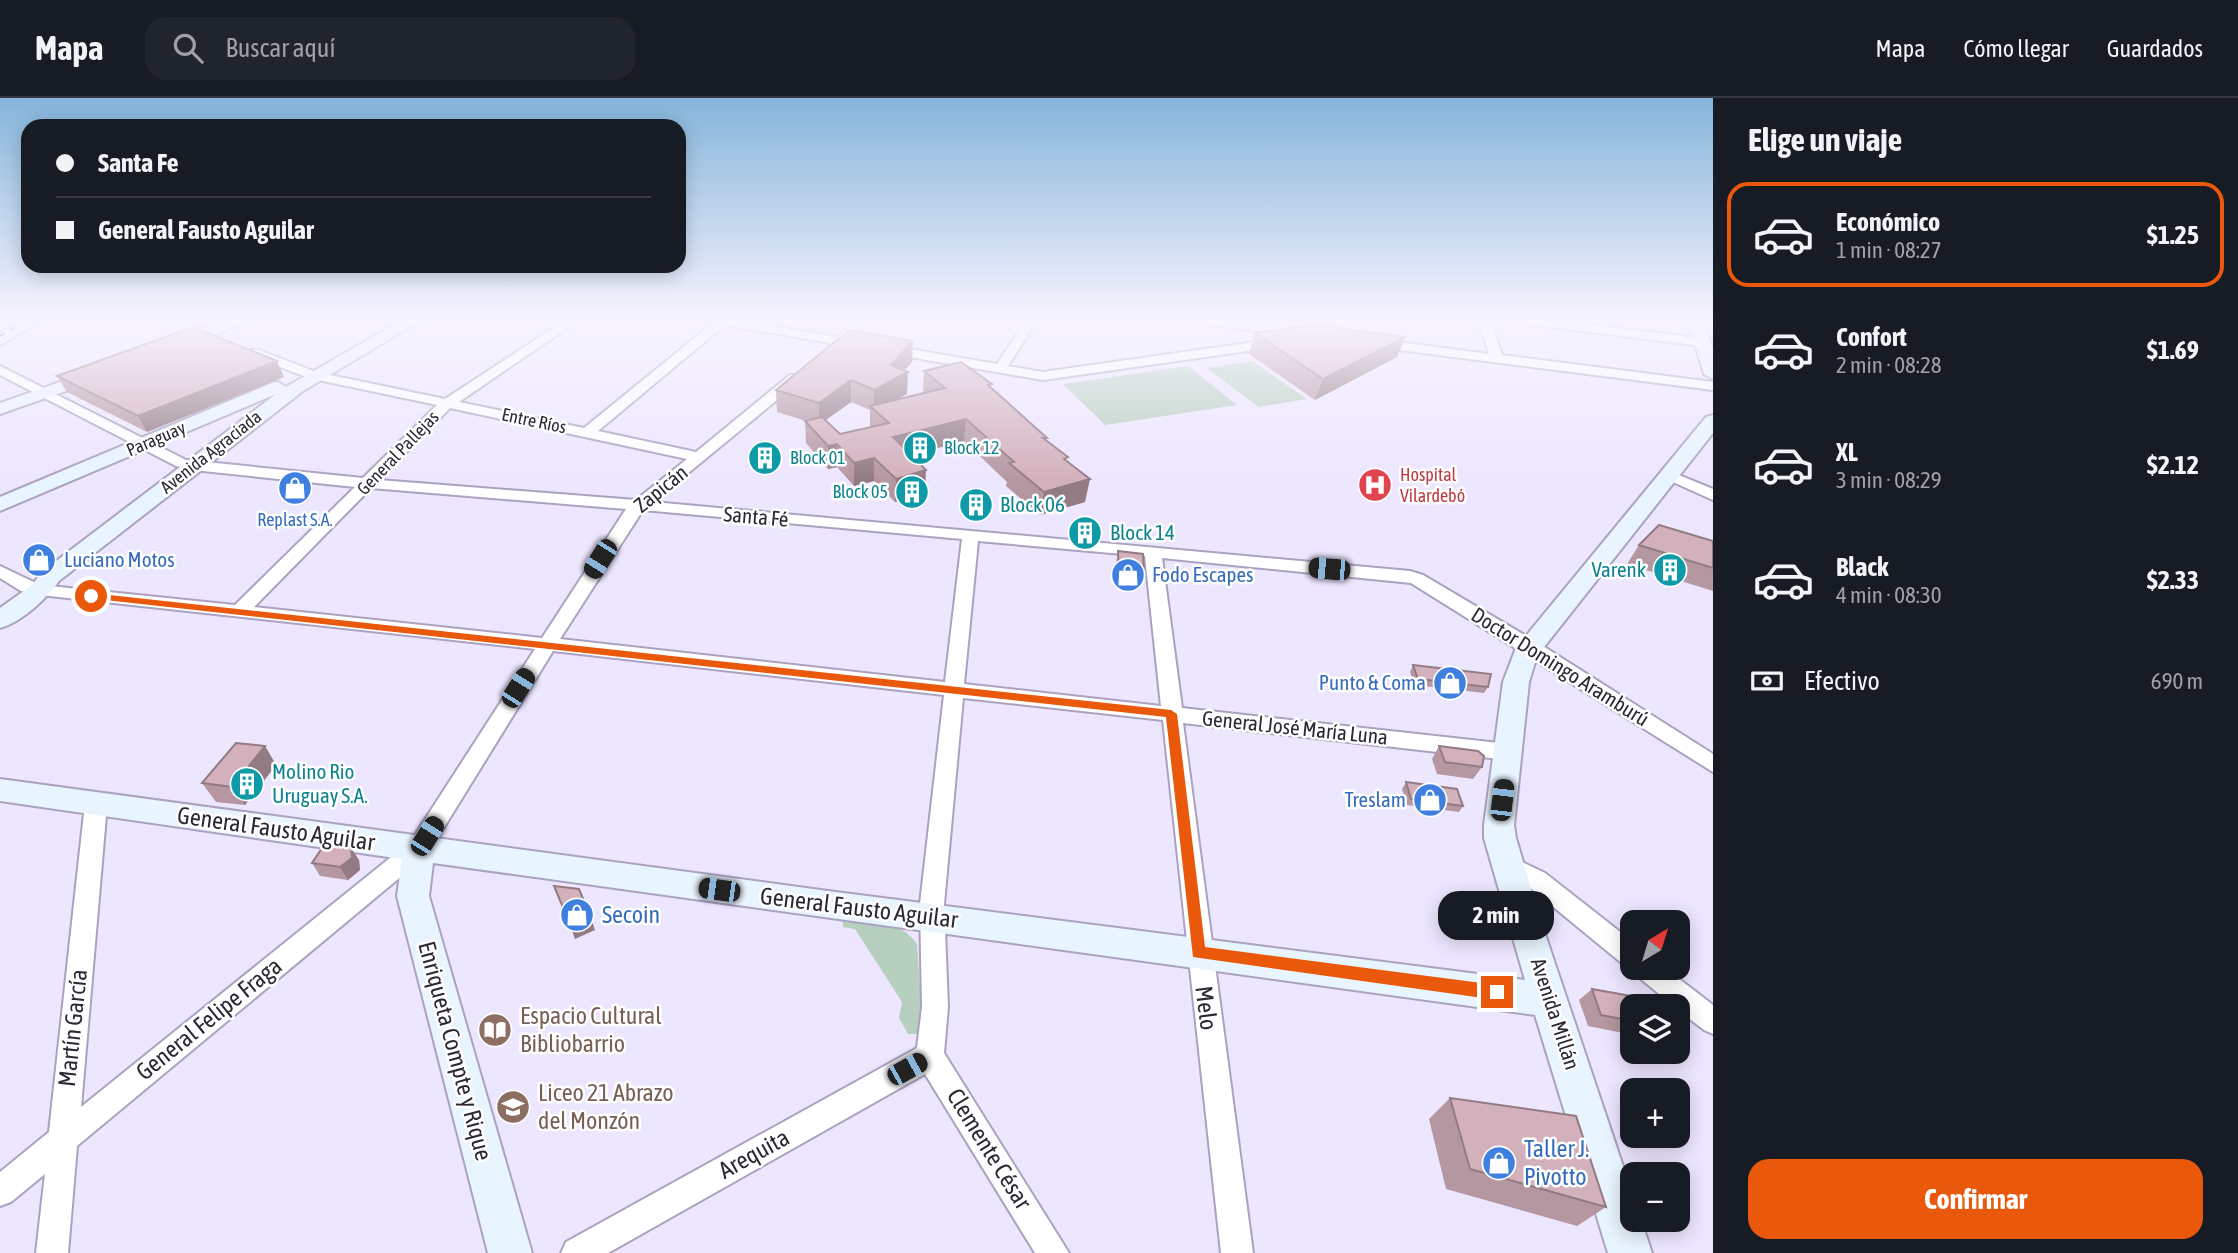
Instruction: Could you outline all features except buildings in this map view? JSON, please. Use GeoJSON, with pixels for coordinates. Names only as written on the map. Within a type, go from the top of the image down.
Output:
{"type":"FeatureCollection","features":[{"type":"Feature","properties":{"kind":"main road","name":"Avenida Agraciada"},"geometry":{"type":"LineString","coordinates":[[40,585],[313,375]]}},
{"type":"Feature","properties":{"kind":"street","name":"Santa Fé"},"geometry":{"type":"LineString","coordinates":[[6,373],[181,463],[193,466],[548,501],[638,505],[1405,575]]}},
{"type":"Feature","properties":{"kind":"street"},"geometry":{"type":"LineString","coordinates":[[0,409],[100,373]]}},
{"type":"Feature","properties":{"kind":"street","name":"Entre Ríos"},"geometry":{"type":"LineString","coordinates":[[308,373],[700,457]]}},
{"type":"Feature","properties":{"kind":"street","name":"Avenida Agraciada"},"geometry":{"type":"LineString","coordinates":[[313,375],[317,373]]}},
{"type":"Feature","properties":{"kind":"street","name":"General Pallejas"},"geometry":{"type":"LineString","coordinates":[[240,611],[448,403],[493,373]]}},
{"type":"Feature","properties":{"kind":"street"},"geometry":{"type":"LineString","coordinates":[[588,432],[657,373]]}},
{"type":"Feature","properties":{"kind":"street","name":"Zapicán"},"geometry":{"type":"LineString","coordinates":[[419,848],[546,643],[614,537],[638,505],[801,373]]}},
{"type":"Feature","properties":{"kind":"street"},"geometry":{"type":"LineString","coordinates":[[1024,373],[1043,376],[1065,373]]}},
{"type":"Feature","properties":{"kind":"street"},"geometry":{"type":"LineString","coordinates":[[1608,373],[1713,386]]}},
{"type":"Feature","properties":{"kind":"street","name":"Paraguay"},"geometry":{"type":"LineString","coordinates":[[0,505],[283,385],[313,375]]}},
{"type":"Feature","properties":{"kind":"street","name":"Avenida Millán"},"geometry":{"type":"LineString","coordinates":[[1630,1253],[1507,865],[1499,825],[1516,682],[1521,662],[1713,421]]}},
{"type":"Feature","properties":{"kind":"street"},"geometry":{"type":"LineString","coordinates":[[1669,475],[1713,495]]}},
{"type":"Feature","properties":{"kind":"street"},"geometry":{"type":"LineString","coordinates":[[930,1056],[935,1007],[931,917],[970,537]]}},
{"type":"Feature","properties":{"kind":"street","name":"Melo"},"geometry":{"type":"LineString","coordinates":[[1153,554],[1237,1253]]}},
{"type":"Feature","properties":{"kind":"street","name":"General José María Luna"},"geometry":{"type":"LineString","coordinates":[[0,571],[40,585],[240,611],[1508,751]]}},
{"type":"Feature","properties":{"kind":"street","name":"Doctor Domingo Aramburú"},"geometry":{"type":"LineString","coordinates":[[1405,575],[1417,579],[1531,647],[1713,764]]}},
{"type":"Feature","properties":{"kind":"street","name":"Avenida Agraciada"},"geometry":{"type":"LineString","coordinates":[[0,608],[40,585]]}},
{"type":"Feature","properties":{"kind":"street","name":"Avenida Agraciada"},"geometry":{"type":"LineString","coordinates":[[0,620],[40,585]]}},
{"type":"Feature","properties":{"kind":"street","name":"General Fausto Aguilar"},"geometry":{"type":"LineString","coordinates":[[0,790],[1551,1000]]}},
{"type":"Feature","properties":{"kind":"street","name":"Martín García"},"geometry":{"type":"LineString","coordinates":[[52,1253],[96,804]]}},
{"type":"Feature","properties":{"kind":"street","name":"General Felipe Fraga"},"geometry":{"type":"LineString","coordinates":[[0,1191],[419,848]]}},
{"type":"Feature","properties":{"kind":"street","name":"Enriqueta Compte y Rique"},"geometry":{"type":"LineString","coordinates":[[419,848],[413,896],[510,1253]]}},
{"type":"Feature","properties":{"kind":"street"},"geometry":{"type":"LineString","coordinates":[[1507,865],[1537,880],[1620,947]]}},
{"type":"Feature","properties":{"kind":"street"},"geometry":{"type":"LineString","coordinates":[[371,887],[392,884],[413,896]]}},
{"type":"Feature","properties":{"kind":"street"},"geometry":{"type":"LineString","coordinates":[[1661,980],[1713,1021]]}},
{"type":"Feature","properties":{"kind":"street","name":"Arequita"},"geometry":{"type":"LineString","coordinates":[[577,1253],[930,1056]]}},
{"type":"Feature","properties":{"kind":"street","name":"Clemente César"},"geometry":{"type":"LineString","coordinates":[[930,1056],[1053,1253]]}},
{"type":"Feature","properties":{"kind":"green space"},"geometry":{"type":"Polygon","coordinates":[[[1140,373],[1197,373],[1237,405],[1105,425],[1063,384],[1140,373]]]}},
{"type":"Feature","properties":{"kind":"green space"},"geometry":{"type":"Polygon","coordinates":[[[1213,373],[1269,373],[1307,399],[1259,407],[1213,373]]]}},
{"type":"Feature","properties":{"kind":"green space"},"geometry":{"type":"Polygon","coordinates":[[[843,919],[894,926],[911,936],[917,944],[923,1025],[919,1034],[908,1034],[899,1018],[902,1002],[855,929],[843,927],[843,919]]]}},
{"type":"Feature","properties":{"kind":"place","name":"Block 12"},"geometry":{"type":"Point","coordinates":[920,448]}},
{"type":"Feature","properties":{"kind":"place","name":"Block 01"},"geometry":{"type":"Point","coordinates":[765,458]}},
{"type":"Feature","properties":{"kind":"place","name":"Hospital Vilardebó"},"geometry":{"type":"Point","coordinates":[1375,485]}},
{"type":"Feature","properties":{"kind":"place","name":"Replast S.A."},"geometry":{"type":"Point","coordinates":[295,488]}},
{"type":"Feature","properties":{"kind":"place","name":"Block 05"},"geometry":{"type":"Point","coordinates":[912,492]}},
{"type":"Feature","properties":{"kind":"place","name":"Block 06"},"geometry":{"type":"Point","coordinates":[976,505]}},
{"type":"Feature","properties":{"kind":"place","name":"Block 14"},"geometry":{"type":"Point","coordinates":[1085,533]}},
{"type":"Feature","properties":{"kind":"place","name":"Luciano Motos"},"geometry":{"type":"Point","coordinates":[39,560]}},
{"type":"Feature","properties":{"kind":"place","name":"Varenk"},"geometry":{"type":"Point","coordinates":[1670,570]}},
{"type":"Feature","properties":{"kind":"place","name":"Fodo Escapes"},"geometry":{"type":"Point","coordinates":[1128,575]}},
{"type":"Feature","properties":{"kind":"place","name":"Punto & Coma"},"geometry":{"type":"Point","coordinates":[1450,683]}},
{"type":"Feature","properties":{"kind":"place","name":"Molino Rio Uruguay S.A."},"geometry":{"type":"Point","coordinates":[247,784]}},
{"type":"Feature","properties":{"kind":"place","name":"Treslam"},"geometry":{"type":"Point","coordinates":[1430,800]}},
{"type":"Feature","properties":{"kind":"place","name":"Secoin"},"geometry":{"type":"Point","coordinates":[577,915]}},
{"type":"Feature","properties":{"kind":"place","name":"Espacio Cultural Bibliobarrio"},"geometry":{"type":"Point","coordinates":[495,1030]}},
{"type":"Feature","properties":{"kind":"place","name":"Liceo 21 Abrazo del Monzón"},"geometry":{"type":"Point","coordinates":[513,1107]}},
{"type":"Feature","properties":{"kind":"place","name":"Taller J. Pivotto"},"geometry":{"type":"Point","coordinates":[1499,1163]}},
{"type":"Feature","properties":{"kind":"route"},"geometry":{"type":"LineString","coordinates":[[91,596],[546,643],[1171,714],[1199,952],[1497,992]]}}]}
